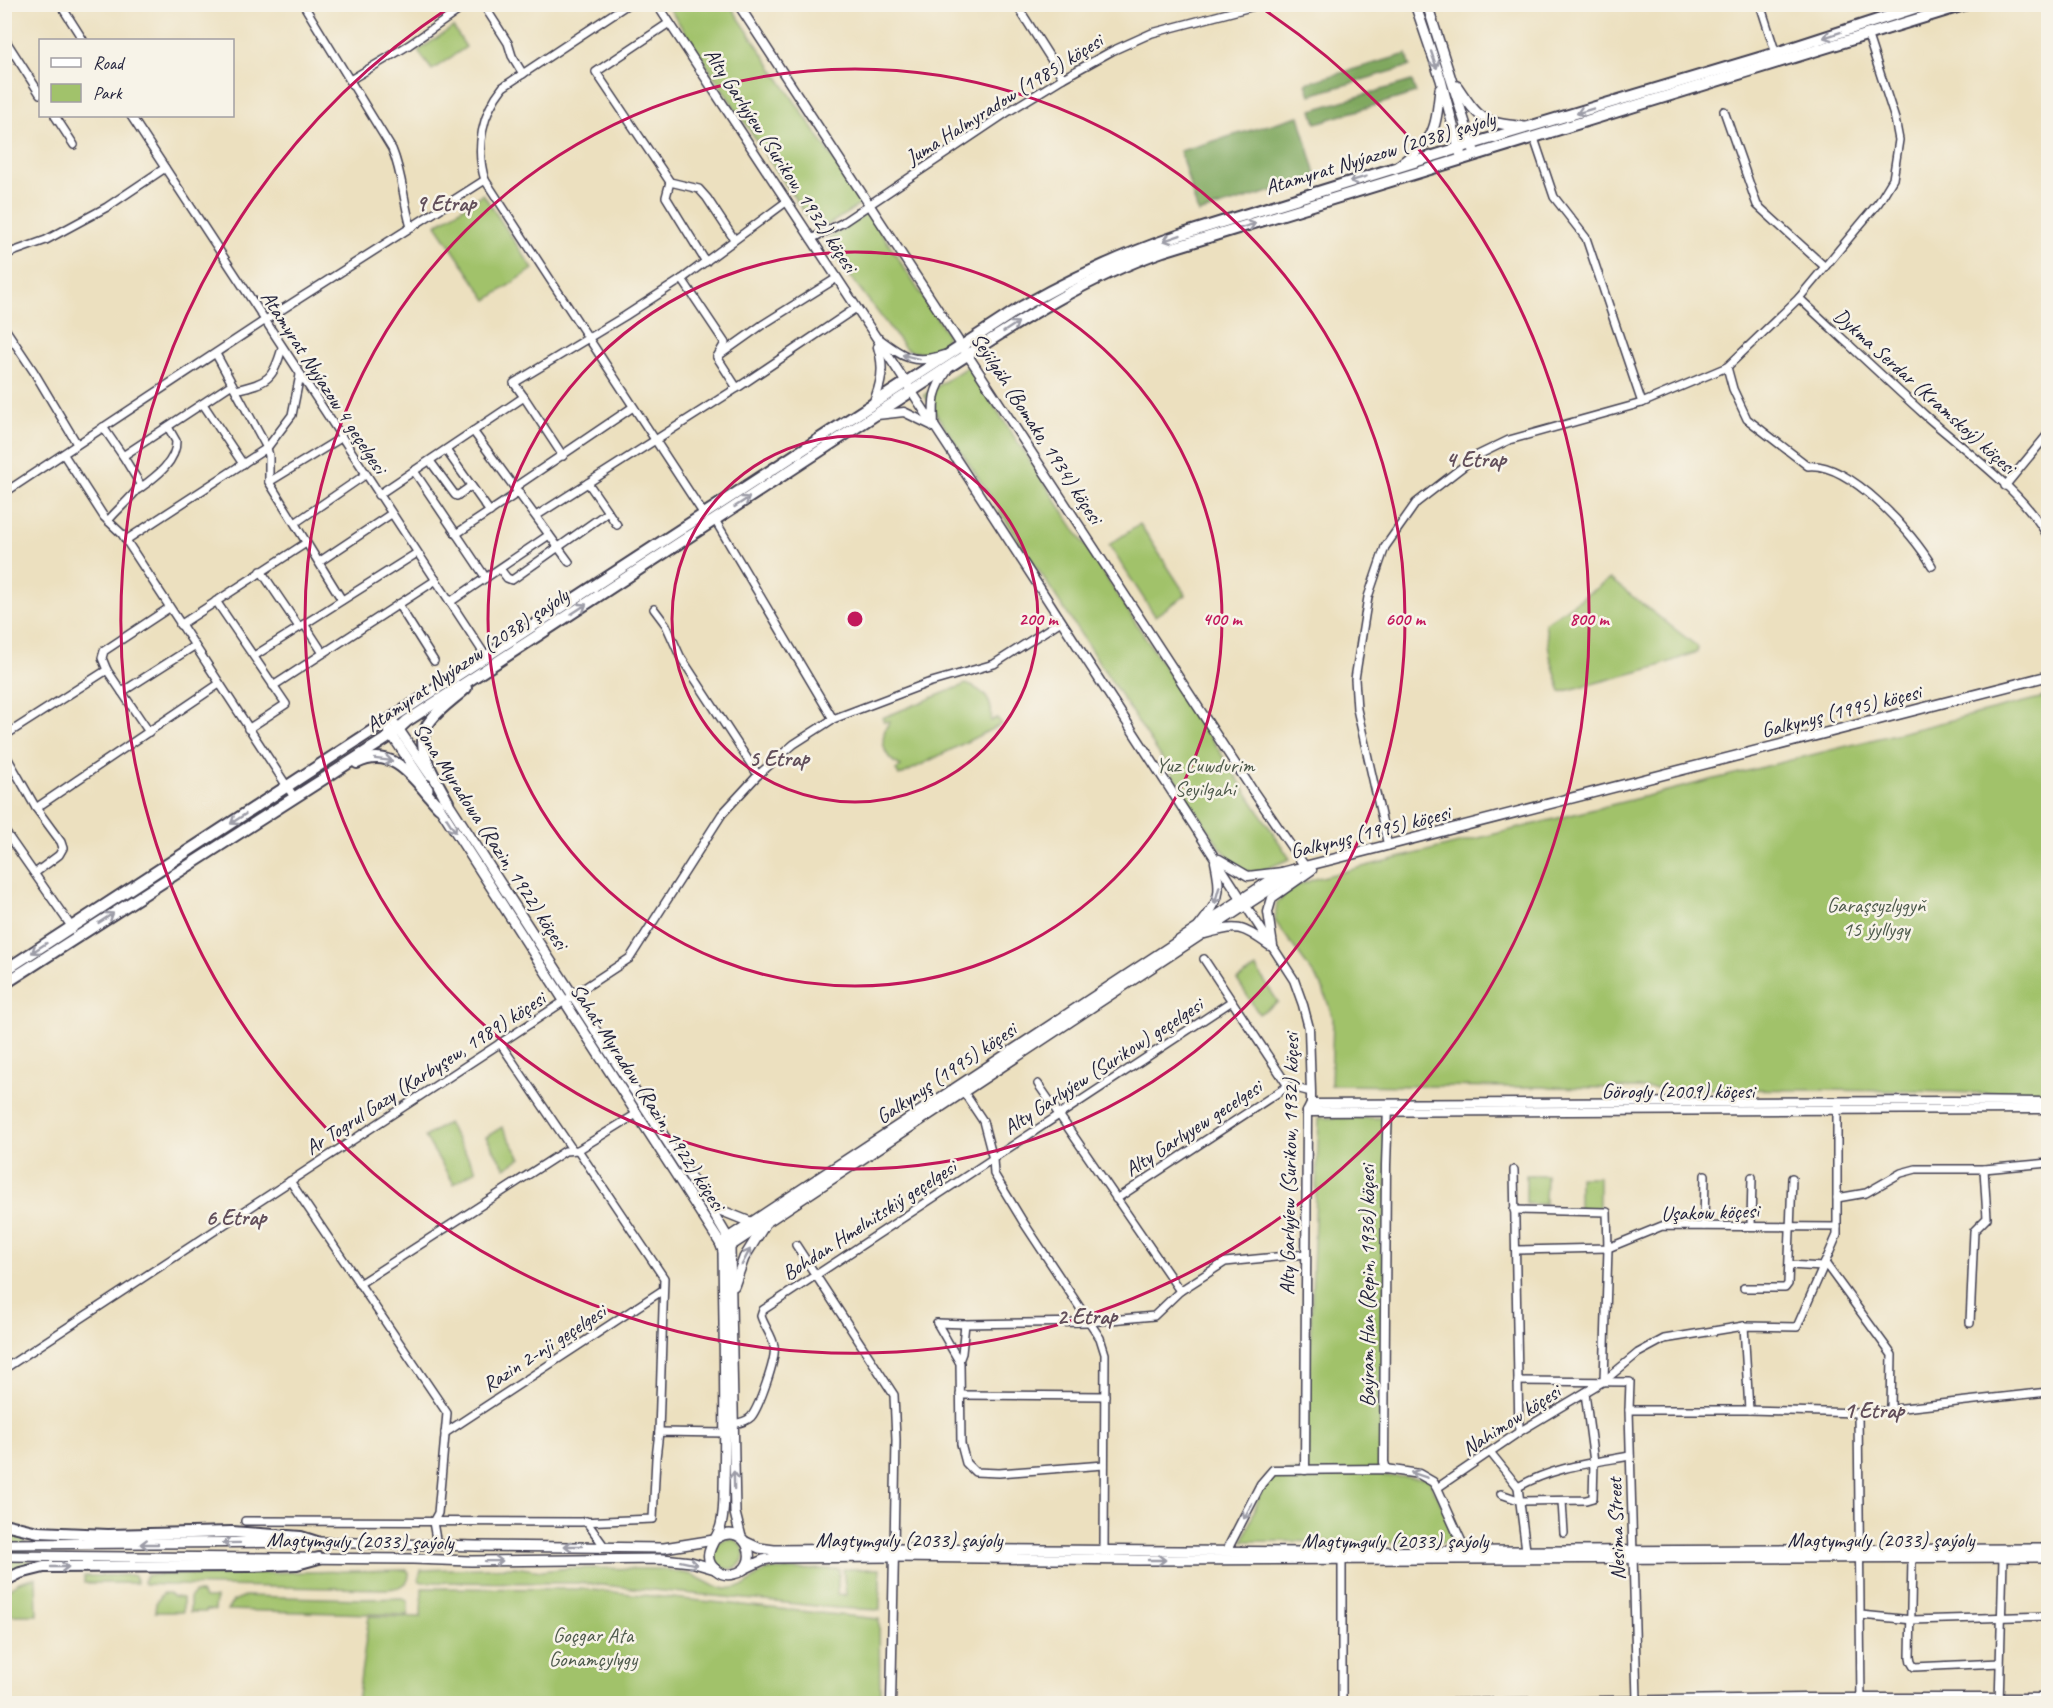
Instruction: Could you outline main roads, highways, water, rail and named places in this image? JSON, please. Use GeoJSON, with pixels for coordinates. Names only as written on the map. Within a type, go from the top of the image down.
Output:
{"type":"FeatureCollection","features":[{"type":"Feature","properties":{"kind":"main road"},"geometry":{"type":"LineString","coordinates":[[1415,4],[1476,156]]}},
{"type":"Feature","properties":{"kind":"main road"},"geometry":{"type":"LineString","coordinates":[[1427,4],[1446,79],[1460,155]]}},
{"type":"Feature","properties":{"kind":"main road","name":"Atamyrat Nyýazow (2038) şaýoly"},"geometry":{"type":"LineString","coordinates":[[908,387],[950,366],[960,351],[1058,298],[1139,260],[1460,155],[1472,144],[1532,133],[1639,104],[1866,29],[1928,4]]}},
{"type":"Feature","properties":{"kind":"main road","name":"Atamyrat Nyýazow (2038) şaýoly"},"geometry":{"type":"LineString","coordinates":[[1866,29],[1967,4]]}},
{"type":"Feature","properties":{"kind":"main road"},"geometry":{"type":"LineString","coordinates":[[1446,79],[1488,122],[1532,133]]}},
{"type":"Feature","properties":{"kind":"main road"},"geometry":{"type":"LineString","coordinates":[[1395,168],[1421,148],[1432,135],[1446,79]]}},
{"type":"Feature","properties":{"kind":"main road","name":"Atamyrat Nyýazow (2038) şaýoly"},"geometry":{"type":"LineString","coordinates":[[4,984],[75,931],[286,787],[388,720],[489,661],[710,519],[908,387],[1033,300],[1084,273],[1180,235],[1395,168],[1460,155],[1476,156],[1532,133]]}},
{"type":"Feature","properties":{"kind":"main road"},"geometry":{"type":"LineString","coordinates":[[444,804],[428,764],[422,735],[430,720],[489,661]]}},
{"type":"Feature","properties":{"kind":"main road","name":"Atamyrat Nyýazow (2038) şaýoly"},"geometry":{"type":"LineString","coordinates":[[4,970],[75,931],[294,797],[396,732],[407,721],[489,661]]}},
{"type":"Feature","properties":{"kind":"main road","name":"Galkynyş (1995) köçesi"},"geometry":{"type":"LineString","coordinates":[[725,1245],[750,1222],[1244,902],[1288,877],[1388,846],[2049,678]]}},
{"type":"Feature","properties":{"kind":"main road","name":"Galkynyş (1995) köçesi"},"geometry":{"type":"LineString","coordinates":[[1244,902],[1283,872],[1308,869],[2049,678]]}},
{"type":"Feature","properties":{"kind":"main road","name":"Sona Myradowa (Razin, 1922) köçesi"},"geometry":{"type":"LineString","coordinates":[[388,720],[570,998],[710,1206],[725,1245]]}},
{"type":"Feature","properties":{"kind":"main road"},"geometry":{"type":"LineString","coordinates":[[294,797],[366,758],[386,758],[394,760],[405,768],[444,804]]}},
{"type":"Feature","properties":{"kind":"main road","name":"Galkynyş (1995) köçesi"},"geometry":{"type":"LineString","coordinates":[[725,1245],[766,1222],[1197,933]]}},
{"type":"Feature","properties":{"kind":"main road","name":"Sahat Myradow (Razin, 1922) köçesi"},"geometry":{"type":"LineString","coordinates":[[570,998],[638,1113],[725,1245],[732,1294],[735,1513],[743,1540]]}},
{"type":"Feature","properties":{"kind":"main road"},"geometry":{"type":"LineString","coordinates":[[710,1206],[750,1222]]}},
{"type":"Feature","properties":{"kind":"main road"},"geometry":{"type":"LineString","coordinates":[[732,1294],[744,1258],[766,1222]]}},
{"type":"Feature","properties":{"kind":"main road"},"geometry":{"type":"LineString","coordinates":[[716,1539],[723,1511],[725,1245]]}},
{"type":"Feature","properties":{"kind":"main road"},"geometry":{"type":"LineString","coordinates":[[4,1524],[38,1532],[108,1535],[232,1532],[301,1537],[318,1542]]}},
{"type":"Feature","properties":{"kind":"main road"},"geometry":{"type":"LineString","coordinates":[[727,1534],[743,1540],[750,1556],[744,1569],[731,1575],[715,1569],[709,1556],[710,1546],[716,1539],[727,1534]]}},
{"type":"Feature","properties":{"kind":"main road","name":"Magtymguly (2033) şaýoly"},"geometry":{"type":"LineString","coordinates":[[4,1544],[318,1542],[664,1548],[716,1539]]}},
{"type":"Feature","properties":{"kind":"main road","name":"Magtymguly (2033) şaýoly"},"geometry":{"type":"LineString","coordinates":[[743,1540],[759,1548],[774,1551],[1139,1560],[1342,1559],[1526,1550],[1633,1554]]}},
{"type":"Feature","properties":{"kind":"main road","name":"Magtymguly (2033) şaýoly"},"geometry":{"type":"LineString","coordinates":[[744,1569],[763,1560],[774,1558],[894,1553],[1227,1550],[1464,1554],[1860,1554],[2049,1549]]}},
{"type":"Feature","properties":{"kind":"main road","name":"Magtymguly (2033) şaýoly"},"geometry":{"type":"LineString","coordinates":[[1860,1554],[1912,1558],[2049,1557]]}},
{"type":"Feature","properties":{"kind":"main road","name":"Magtymguly (2033) şaýoly"},"geometry":{"type":"LineString","coordinates":[[4,1556],[471,1561],[663,1559],[691,1562],[715,1569]]}},
{"type":"Feature","properties":{"kind":"main road"},"geometry":{"type":"LineString","coordinates":[[4,1581],[20,1573],[44,1567],[249,1566],[297,1564],[319,1558]]}},
{"type":"Feature","properties":{"kind":"district","name":"9 Etrap"},"geometry":{"type":"Point","coordinates":[446,204]}},
{"type":"Feature","properties":{"kind":"district","name":"4 Etrap"},"geometry":{"type":"Point","coordinates":[1476,460]}},
{"type":"Feature","properties":{"kind":"district","name":"5 Etrap"},"geometry":{"type":"Point","coordinates":[779,759]}},
{"type":"Feature","properties":{"kind":"district","name":"6 Etrap"},"geometry":{"type":"Point","coordinates":[236,1218]}},
{"type":"Feature","properties":{"kind":"district","name":"2 Etrap"},"geometry":{"type":"Point","coordinates":[1087,1317]}},
{"type":"Feature","properties":{"kind":"district","name":"1 Etrap"},"geometry":{"type":"Point","coordinates":[1874,1411]}},
{"type":"Feature","properties":{"kind":"park label","name":"Yuz Cuwdurim Seyilgahi"},"geometry":{"type":"Point","coordinates":[1205,777]}},
{"type":"Feature","properties":{"kind":"park label","name":"Garaşsyzlygyň 15 ýyllygy"},"geometry":{"type":"Point","coordinates":[1876,917]}},
{"type":"Feature","properties":{"kind":"park label","name":"Goçgar Ata Gonamçylygy"},"geometry":{"type":"Point","coordinates":[593,1647]}}]}
